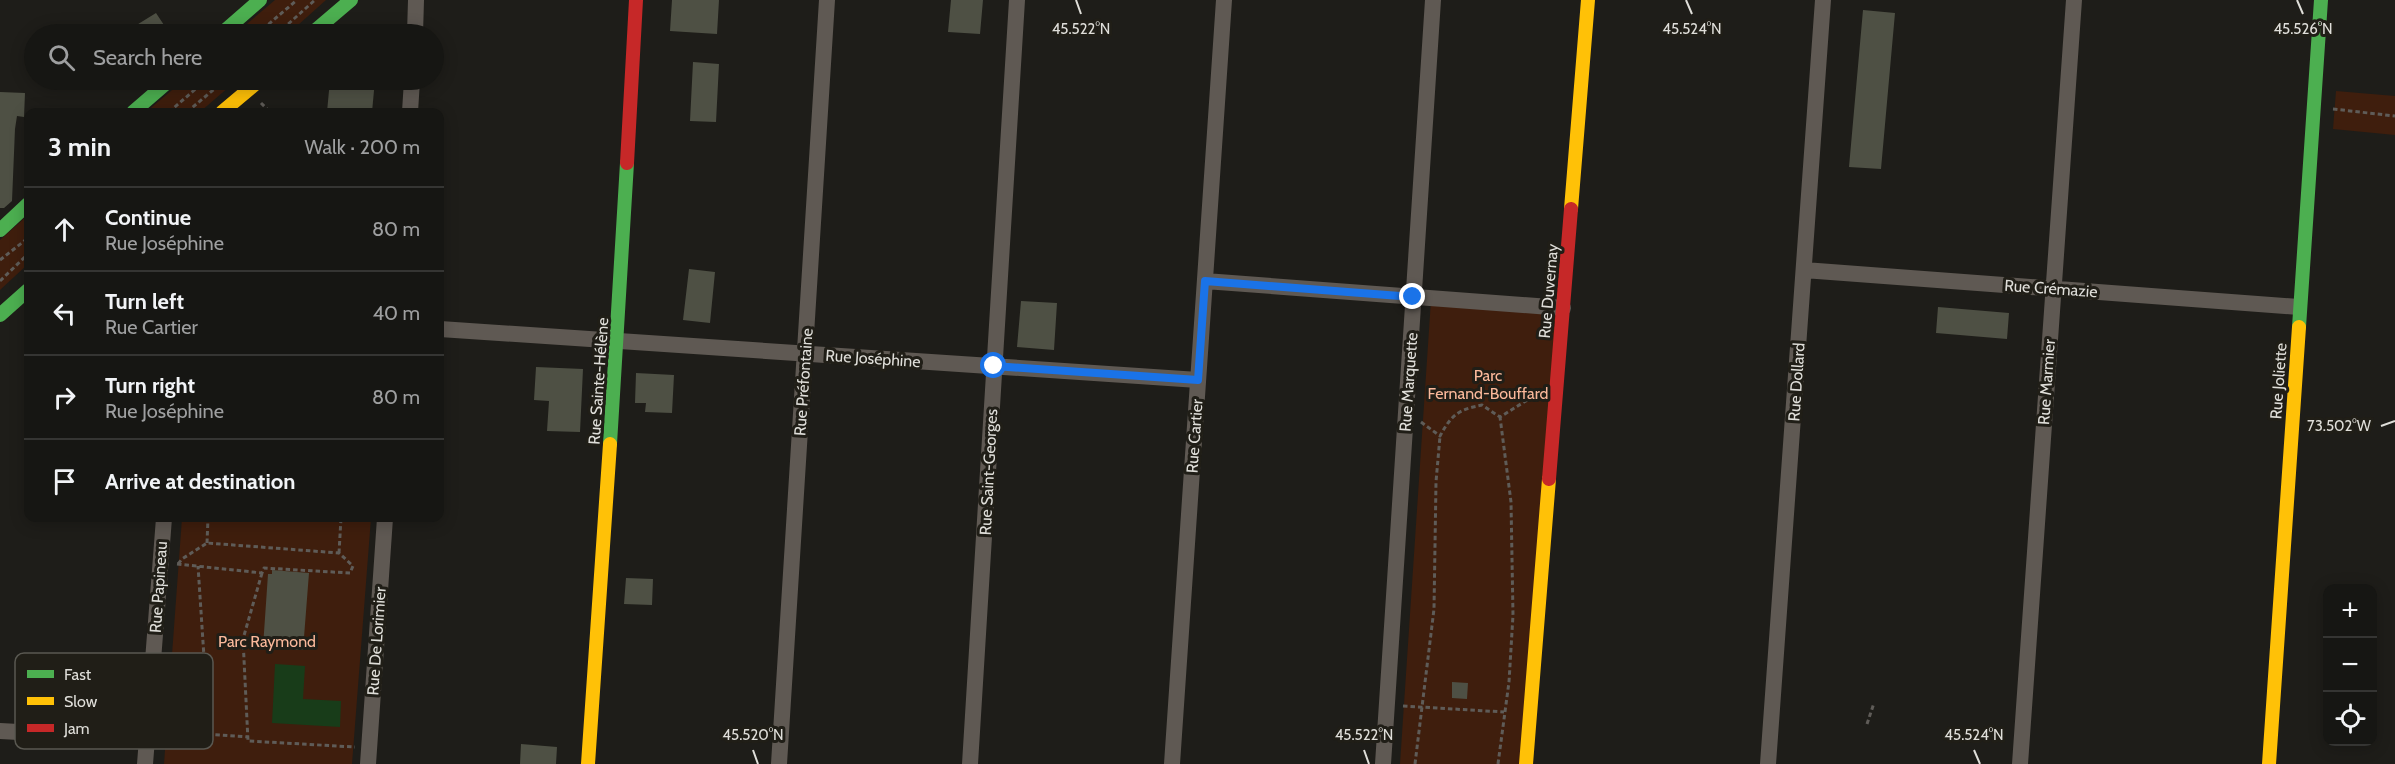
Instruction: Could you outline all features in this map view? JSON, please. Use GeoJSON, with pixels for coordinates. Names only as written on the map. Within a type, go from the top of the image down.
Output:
{"type":"FeatureCollection","features":[{"type":"Feature","properties":{"kind":"street"},"geometry":{"type":"LineString","coordinates":[[232,24],[260,0]]}},
{"type":"Feature","properties":{"kind":"street"},"geometry":{"type":"LineString","coordinates":[[323,24],[351,0]]}},
{"type":"Feature","properties":{"kind":"street"},"geometry":{"type":"LineString","coordinates":[[415,24],[416,0]]}},
{"type":"Feature","properties":{"kind":"street","name":"Rue Sainte-Hélène"},"geometry":{"type":"LineString","coordinates":[[588,764],[617,341],[636,0]]}},
{"type":"Feature","properties":{"kind":"street","name":"Rue Préfontaine"},"geometry":{"type":"LineString","coordinates":[[779,764],[827,0]]}},
{"type":"Feature","properties":{"kind":"street","name":"Rue Saint-Georges"},"geometry":{"type":"LineString","coordinates":[[970,764],[1017,0]]}},
{"type":"Feature","properties":{"kind":"street","name":"Rue Cartier"},"geometry":{"type":"LineString","coordinates":[[1172,764],[1224,0]]}},
{"type":"Feature","properties":{"kind":"street","name":"Rue Marquette"},"geometry":{"type":"LineString","coordinates":[[1383,764],[1433,0]]}},
{"type":"Feature","properties":{"kind":"street","name":"Rue Duvernay"},"geometry":{"type":"LineString","coordinates":[[1526,764],[1588,0]]}},
{"type":"Feature","properties":{"kind":"street","name":"Rue Dollard"},"geometry":{"type":"LineString","coordinates":[[1768,764],[1823,0]]}},
{"type":"Feature","properties":{"kind":"street","name":"Rue Marmier"},"geometry":{"type":"LineString","coordinates":[[2020,764],[2074,0]]}},
{"type":"Feature","properties":{"kind":"street","name":"Rue Joliette"},"geometry":{"type":"LineString","coordinates":[[2269,764],[2321,0]]}},
{"type":"Feature","properties":{"kind":"street"},"geometry":{"type":"LineString","coordinates":[[138,108],[158,90]]}},
{"type":"Feature","properties":{"kind":"street"},"geometry":{"type":"LineString","coordinates":[[227,108],[248,90]]}},
{"type":"Feature","properties":{"kind":"street"},"geometry":{"type":"LineString","coordinates":[[410,108],[411,90]]}},
{"type":"Feature","properties":{"kind":"street"},"geometry":{"type":"LineString","coordinates":[[0,230],[24,208]]}},
{"type":"Feature","properties":{"kind":"street","name":"Rue Crémazie"},"geometry":{"type":"LineString","coordinates":[[1804,270],[2299,307]]}},
{"type":"Feature","properties":{"kind":"street"},"geometry":{"type":"LineString","coordinates":[[1205,281],[1563,308]]}},
{"type":"Feature","properties":{"kind":"street"},"geometry":{"type":"LineString","coordinates":[[0,315],[22,302]]}},
{"type":"Feature","properties":{"kind":"street","name":"Rue Joséphine"},"geometry":{"type":"LineString","coordinates":[[444,330],[1198,380]]}},
{"type":"Feature","properties":{"kind":"street","name":"Rue Papineau"},"geometry":{"type":"LineString","coordinates":[[154,653],[164,522]]}},
{"type":"Feature","properties":{"kind":"street","name":"Rue De Lorimier"},"geometry":{"type":"LineString","coordinates":[[368,764],[385,522]]}},
{"type":"Feature","properties":{"kind":"street"},"geometry":{"type":"LineString","coordinates":[[0,731],[15,731]]}},
{"type":"Feature","properties":{"kind":"street","name":"Rue Papineau"},"geometry":{"type":"LineString","coordinates":[[146,764],[147,749]]}},
{"type":"Feature","properties":{"kind":"path"},"geometry":{"type":"LineString","coordinates":[[269,24],[297,0]]}},
{"type":"Feature","properties":{"kind":"path"},"geometry":{"type":"LineString","coordinates":[[288,24],[315,0]]}},
{"type":"Feature","properties":{"kind":"path"},"geometry":{"type":"LineString","coordinates":[[174,108],[194,90]]}},
{"type":"Feature","properties":{"kind":"path"},"geometry":{"type":"LineString","coordinates":[[192,108],[213,90]]}},
{"type":"Feature","properties":{"kind":"path"},"geometry":{"type":"LineString","coordinates":[[2314,106],[2395,116]]}},
{"type":"Feature","properties":{"kind":"path"},"geometry":{"type":"LineString","coordinates":[[0,260],[24,241]]}},
{"type":"Feature","properties":{"kind":"path"},"geometry":{"type":"LineString","coordinates":[[0,281],[24,258]]}},
{"type":"Feature","properties":{"kind":"path"},"geometry":{"type":"LineString","coordinates":[[1500,417],[1557,382]]}},
{"type":"Feature","properties":{"kind":"path"},"geometry":{"type":"LineString","coordinates":[[1415,764],[1434,609],[1436,482],[1440,436],[1446,424],[1462,409],[1482,405],[1500,417],[1511,502],[1513,615],[1509,682],[1498,764]]}},
{"type":"Feature","properties":{"kind":"path"},"geometry":{"type":"LineString","coordinates":[[1406,412],[1440,436]]}},
{"type":"Feature","properties":{"kind":"path"},"geometry":{"type":"LineString","coordinates":[[207,543],[208,522]]}},
{"type":"Feature","properties":{"kind":"path"},"geometry":{"type":"LineString","coordinates":[[339,554],[341,522]]}},
{"type":"Feature","properties":{"kind":"path"},"geometry":{"type":"LineString","coordinates":[[178,564],[207,543],[339,554],[352,566],[350,573],[264,568],[243,639],[248,741],[345,747],[369,746]]}},
{"type":"Feature","properties":{"kind":"path"},"geometry":{"type":"LineString","coordinates":[[160,563],[262,573]]}},
{"type":"Feature","properties":{"kind":"path"},"geometry":{"type":"LineString","coordinates":[[198,566],[204,653]]}},
{"type":"Feature","properties":{"kind":"path"},"geometry":{"type":"LineString","coordinates":[[1867,724],[1874,703]]}},
{"type":"Feature","properties":{"kind":"path"},"geometry":{"type":"LineString","coordinates":[[1387,705],[1530,713]]}},
{"type":"Feature","properties":{"kind":"path"},"geometry":{"type":"LineString","coordinates":[[213,735],[248,737]]}},
{"type":"Feature","properties":{"kind":"green space"},"geometry":{"type":"Polygon","coordinates":[[[275,0],[326,0],[299,24],[247,24],[275,0]]]}},
{"type":"Feature","properties":{"kind":"green space"},"geometry":{"type":"Polygon","coordinates":[[[172,90],[225,90],[205,108],[151,108],[172,90]]]}},
{"type":"Feature","properties":{"kind":"green space"},"geometry":{"type":"Polygon","coordinates":[[[2336,91],[2395,96],[2395,135],[2333,129],[2336,91]]]}},
{"type":"Feature","properties":{"kind":"green space"},"geometry":{"type":"Polygon","coordinates":[[[24,219],[24,268],[0,290],[0,240],[24,219]]]}},
{"type":"Feature","properties":{"kind":"green space","name":"Parc Fernand-Bouffard"},"geometry":{"type":"Polygon","coordinates":[[[1431,300],[1557,313],[1520,764],[1400,764],[1431,300]]]}},
{"type":"Feature","properties":{"kind":"green space","name":"Parc Raymond"},"geometry":{"type":"Polygon","coordinates":[[[182,522],[371,522],[352,764],[164,764],[165,749],[213,749],[213,653],[172,653],[182,522]]]}},
{"type":"Feature","properties":{"kind":"shaded area"},"geometry":{"type":"Polygon","coordinates":[[[275,664],[305,666],[303,699],[341,701],[340,727],[272,723],[275,664]]]}},
{"type":"Feature","properties":{"kind":"building"},"geometry":{"type":"Polygon","coordinates":[[[672,0],[719,0],[717,34],[670,31],[672,0]]]}},
{"type":"Feature","properties":{"kind":"building"},"geometry":{"type":"Polygon","coordinates":[[[951,0],[983,0],[980,34],[948,32],[951,0]]]}},
{"type":"Feature","properties":{"kind":"building"},"geometry":{"type":"Polygon","coordinates":[[[1863,10],[1895,13],[1881,169],[1849,167],[1863,10]]]}},
{"type":"Feature","properties":{"kind":"building"},"geometry":{"type":"Polygon","coordinates":[[[156,13],[163,24],[138,24],[156,13]]]}},
{"type":"Feature","properties":{"kind":"building"},"geometry":{"type":"Polygon","coordinates":[[[693,62],[719,64],[716,122],[690,121],[693,62]]]}},
{"type":"Feature","properties":{"kind":"building"},"geometry":{"type":"Polygon","coordinates":[[[329,90],[374,90],[372,108],[327,108],[329,90]]]}},
{"type":"Feature","properties":{"kind":"building"},"geometry":{"type":"Polygon","coordinates":[[[0,92],[25,93],[24,117],[17,116],[15,129],[12,201],[4,208],[0,208],[0,92]]]}},
{"type":"Feature","properties":{"kind":"building"},"geometry":{"type":"Polygon","coordinates":[[[689,269],[715,272],[710,323],[683,320],[689,269]]]}},
{"type":"Feature","properties":{"kind":"building"},"geometry":{"type":"Polygon","coordinates":[[[1021,301],[1057,303],[1054,350],[1017,347],[1021,301]]]}},
{"type":"Feature","properties":{"kind":"building"},"geometry":{"type":"Polygon","coordinates":[[[1938,307],[2009,313],[2007,339],[1936,333],[1938,307]]]}},
{"type":"Feature","properties":{"kind":"building"},"geometry":{"type":"Polygon","coordinates":[[[536,367],[583,369],[580,432],[547,431],[549,401],[534,400],[536,367]]]}},
{"type":"Feature","properties":{"kind":"building"},"geometry":{"type":"Polygon","coordinates":[[[636,373],[674,375],[672,413],[645,412],[646,403],[635,403],[636,373]]]}},
{"type":"Feature","properties":{"kind":"building"},"geometry":{"type":"Polygon","coordinates":[[[272,570],[309,573],[303,650],[263,647],[268,574],[272,574],[272,570]]]}},
{"type":"Feature","properties":{"kind":"building"},"geometry":{"type":"Polygon","coordinates":[[[626,578],[653,579],[652,605],[624,604],[626,578]]]}},
{"type":"Feature","properties":{"kind":"building"},"geometry":{"type":"Polygon","coordinates":[[[1452,682],[1468,683],[1467,699],[1452,698],[1452,682]]]}},
{"type":"Feature","properties":{"kind":"building"},"geometry":{"type":"Polygon","coordinates":[[[521,744],[557,747],[556,764],[520,764],[521,744]]]}},
{"type":"Feature","properties":{"kind":"traffic: fast"},"geometry":{"type":"LineString","coordinates":[[232,24],[260,0]]}},
{"type":"Feature","properties":{"kind":"traffic: fast"},"geometry":{"type":"LineString","coordinates":[[323,24],[351,0]]}},
{"type":"Feature","properties":{"kind":"traffic: fast"},"geometry":{"type":"LineString","coordinates":[[2299,327],[2321,0]]}},
{"type":"Feature","properties":{"kind":"traffic: fast"},"geometry":{"type":"LineString","coordinates":[[138,108],[158,90]]}},
{"type":"Feature","properties":{"kind":"traffic: fast"},"geometry":{"type":"LineString","coordinates":[[610,444],[627,163]]}},
{"type":"Feature","properties":{"kind":"traffic: fast"},"geometry":{"type":"LineString","coordinates":[[0,230],[24,208]]}},
{"type":"Feature","properties":{"kind":"traffic: fast"},"geometry":{"type":"LineString","coordinates":[[0,315],[24,294]]}},
{"type":"Feature","properties":{"kind":"traffic: slow"},"geometry":{"type":"LineString","coordinates":[[1571,209],[1588,0]]}},
{"type":"Feature","properties":{"kind":"traffic: slow"},"geometry":{"type":"LineString","coordinates":[[227,108],[248,90]]}},
{"type":"Feature","properties":{"kind":"traffic: slow"},"geometry":{"type":"LineString","coordinates":[[2269,764],[2299,327]]}},
{"type":"Feature","properties":{"kind":"traffic: slow"},"geometry":{"type":"LineString","coordinates":[[588,764],[610,444]]}},
{"type":"Feature","properties":{"kind":"traffic: slow"},"geometry":{"type":"LineString","coordinates":[[1526,764],[1549,479]]}},
{"type":"Feature","properties":{"kind":"traffic: jam"},"geometry":{"type":"LineString","coordinates":[[627,163],[636,0]]}},
{"type":"Feature","properties":{"kind":"traffic: jam"},"geometry":{"type":"LineString","coordinates":[[1549,479],[1571,209]]}},
{"type":"Feature","properties":{"kind":"route"},"geometry":{"type":"LineString","coordinates":[[994,366],[1198,380],[1205,281],[1413,297]]}}]}
